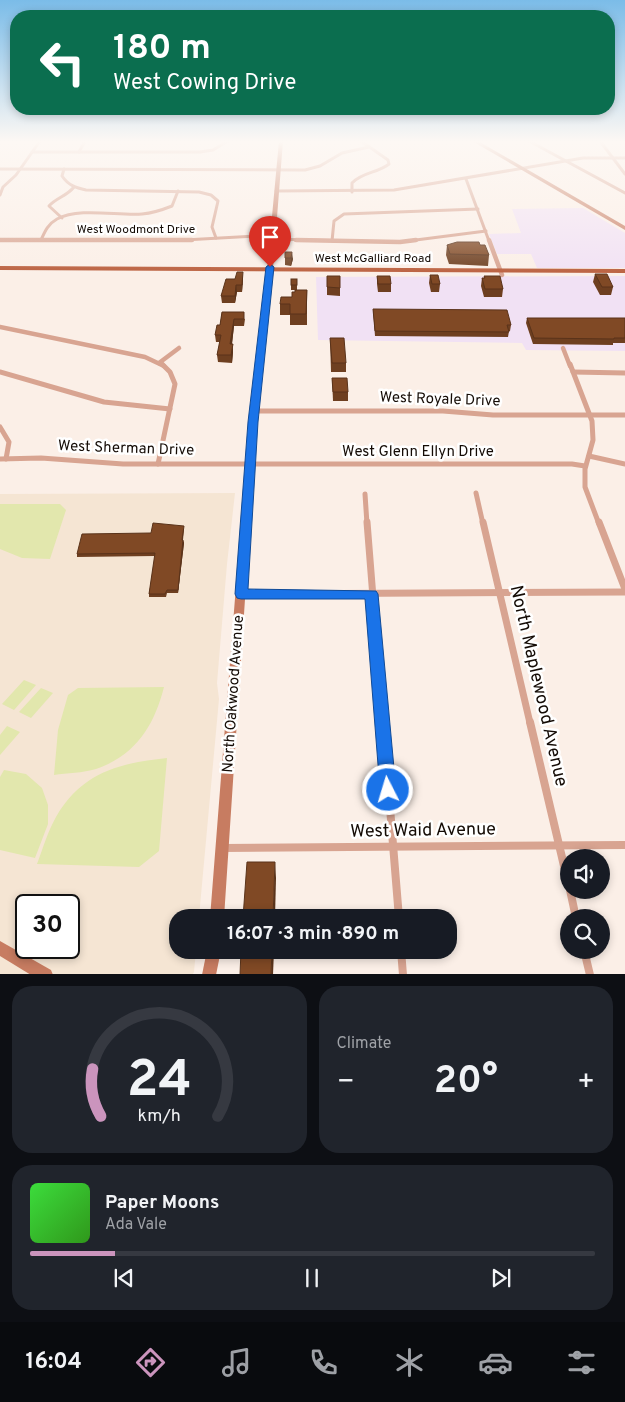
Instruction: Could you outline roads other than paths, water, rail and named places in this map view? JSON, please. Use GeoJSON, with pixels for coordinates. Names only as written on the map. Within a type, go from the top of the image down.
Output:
{"type":"FeatureCollection","features":[{"type":"Feature","properties":{"kind":"main road","name":"West McGalliard Road"},"geometry":{"type":"LineString","coordinates":[[1,271],[625,275]]}},
{"type":"Feature","properties":{"kind":"main road","name":"West McGalliard Road"},"geometry":{"type":"LineString","coordinates":[[501,273],[625,271]]}},
{"type":"Feature","properties":{"kind":"street","name":"North Oakwood Avenue"},"geometry":{"type":"LineString","coordinates":[[218,909],[254,411],[276,186]]}},
{"type":"Feature","properties":{"kind":"street"},"geometry":{"type":"LineString","coordinates":[[352,186],[352,192]]}},
{"type":"Feature","properties":{"kind":"street"},"geometry":{"type":"LineString","coordinates":[[276,191],[352,192],[402,190],[421,186]]}},
{"type":"Feature","properties":{"kind":"street"},"geometry":{"type":"LineString","coordinates":[[469,186],[501,273]]}},
{"type":"Feature","properties":{"kind":"street"},"geometry":{"type":"LineString","coordinates":[[554,186],[625,228]]}},
{"type":"Feature","properties":{"kind":"street"},"geometry":{"type":"LineString","coordinates":[[613,186],[625,193]]}},
{"type":"Feature","properties":{"kind":"street"},"geometry":{"type":"LineString","coordinates":[[62,218],[49,206],[53,201],[67,195],[74,187],[97,191],[204,192],[216,198],[218,203],[212,227],[216,238]]}},
{"type":"Feature","properties":{"kind":"street"},"geometry":{"type":"LineString","coordinates":[[41,240],[49,224],[62,218],[84,214],[142,214],[159,212],[172,206],[178,191]]}},
{"type":"Feature","properties":{"kind":"street"},"geometry":{"type":"LineString","coordinates":[[332,241],[333,221],[344,214],[478,209]]}},
{"type":"Feature","properties":{"kind":"street","name":"West Woodmont Drive"},"geometry":{"type":"LineString","coordinates":[[0,240],[184,240],[272,237],[332,241],[400,242],[486,231]]}},
{"type":"Feature","properties":{"kind":"street"},"geometry":{"type":"LineString","coordinates":[[0,327],[139,356],[159,363],[168,370],[174,380],[174,388],[158,464]]}},
{"type":"Feature","properties":{"kind":"street"},"geometry":{"type":"LineString","coordinates":[[159,363],[179,348]]}},
{"type":"Feature","properties":{"kind":"street"},"geometry":{"type":"LineString","coordinates":[[241,594],[499,594],[625,591],[585,487],[585,466],[595,440],[594,432],[589,414],[563,348]]}},
{"type":"Feature","properties":{"kind":"street"},"geometry":{"type":"LineString","coordinates":[[0,372],[100,402],[125,407],[170,409]]}},
{"type":"Feature","properties":{"kind":"street"},"geometry":{"type":"LineString","coordinates":[[573,372],[625,373]]}},
{"type":"Feature","properties":{"kind":"street","name":"West Royale Drive"},"geometry":{"type":"LineString","coordinates":[[254,411],[443,411],[485,414],[625,415]]}},
{"type":"Feature","properties":{"kind":"street"},"geometry":{"type":"LineString","coordinates":[[0,427],[9,440],[10,449],[3,459]]}},
{"type":"Feature","properties":{"kind":"street"},"geometry":{"type":"LineString","coordinates":[[589,456],[625,464]]}},
{"type":"Feature","properties":{"kind":"street","name":"West Sherman Drive"},"geometry":{"type":"LineString","coordinates":[[3,459],[158,464],[250,464]]}},
{"type":"Feature","properties":{"kind":"street","name":"West Glenn Ellyn Drive"},"geometry":{"type":"LineString","coordinates":[[250,464],[572,464],[585,466]]}},
{"type":"Feature","properties":{"kind":"street","name":"North Maplewood Avenue"},"geometry":{"type":"LineString","coordinates":[[476,493],[560,849]]}},
{"type":"Feature","properties":{"kind":"street"},"geometry":{"type":"LineString","coordinates":[[364,494],[397,909]]}},
{"type":"Feature","properties":{"kind":"street","name":"West Waid Avenue"},"geometry":{"type":"LineString","coordinates":[[222,848],[625,845]]}},
{"type":"Feature","properties":{"kind":"street"},"geometry":{"type":"LineString","coordinates":[[0,948],[46,974]]}},
{"type":"Feature","properties":{"kind":"street"},"geometry":{"type":"LineString","coordinates":[[209,974],[212,959]]}},
{"type":"Feature","properties":{"kind":"street"},"geometry":{"type":"LineString","coordinates":[[402,959],[403,974]]}},
{"type":"Feature","properties":{"kind":"street"},"geometry":{"type":"LineString","coordinates":[[586,959],[590,974]]}}]}
